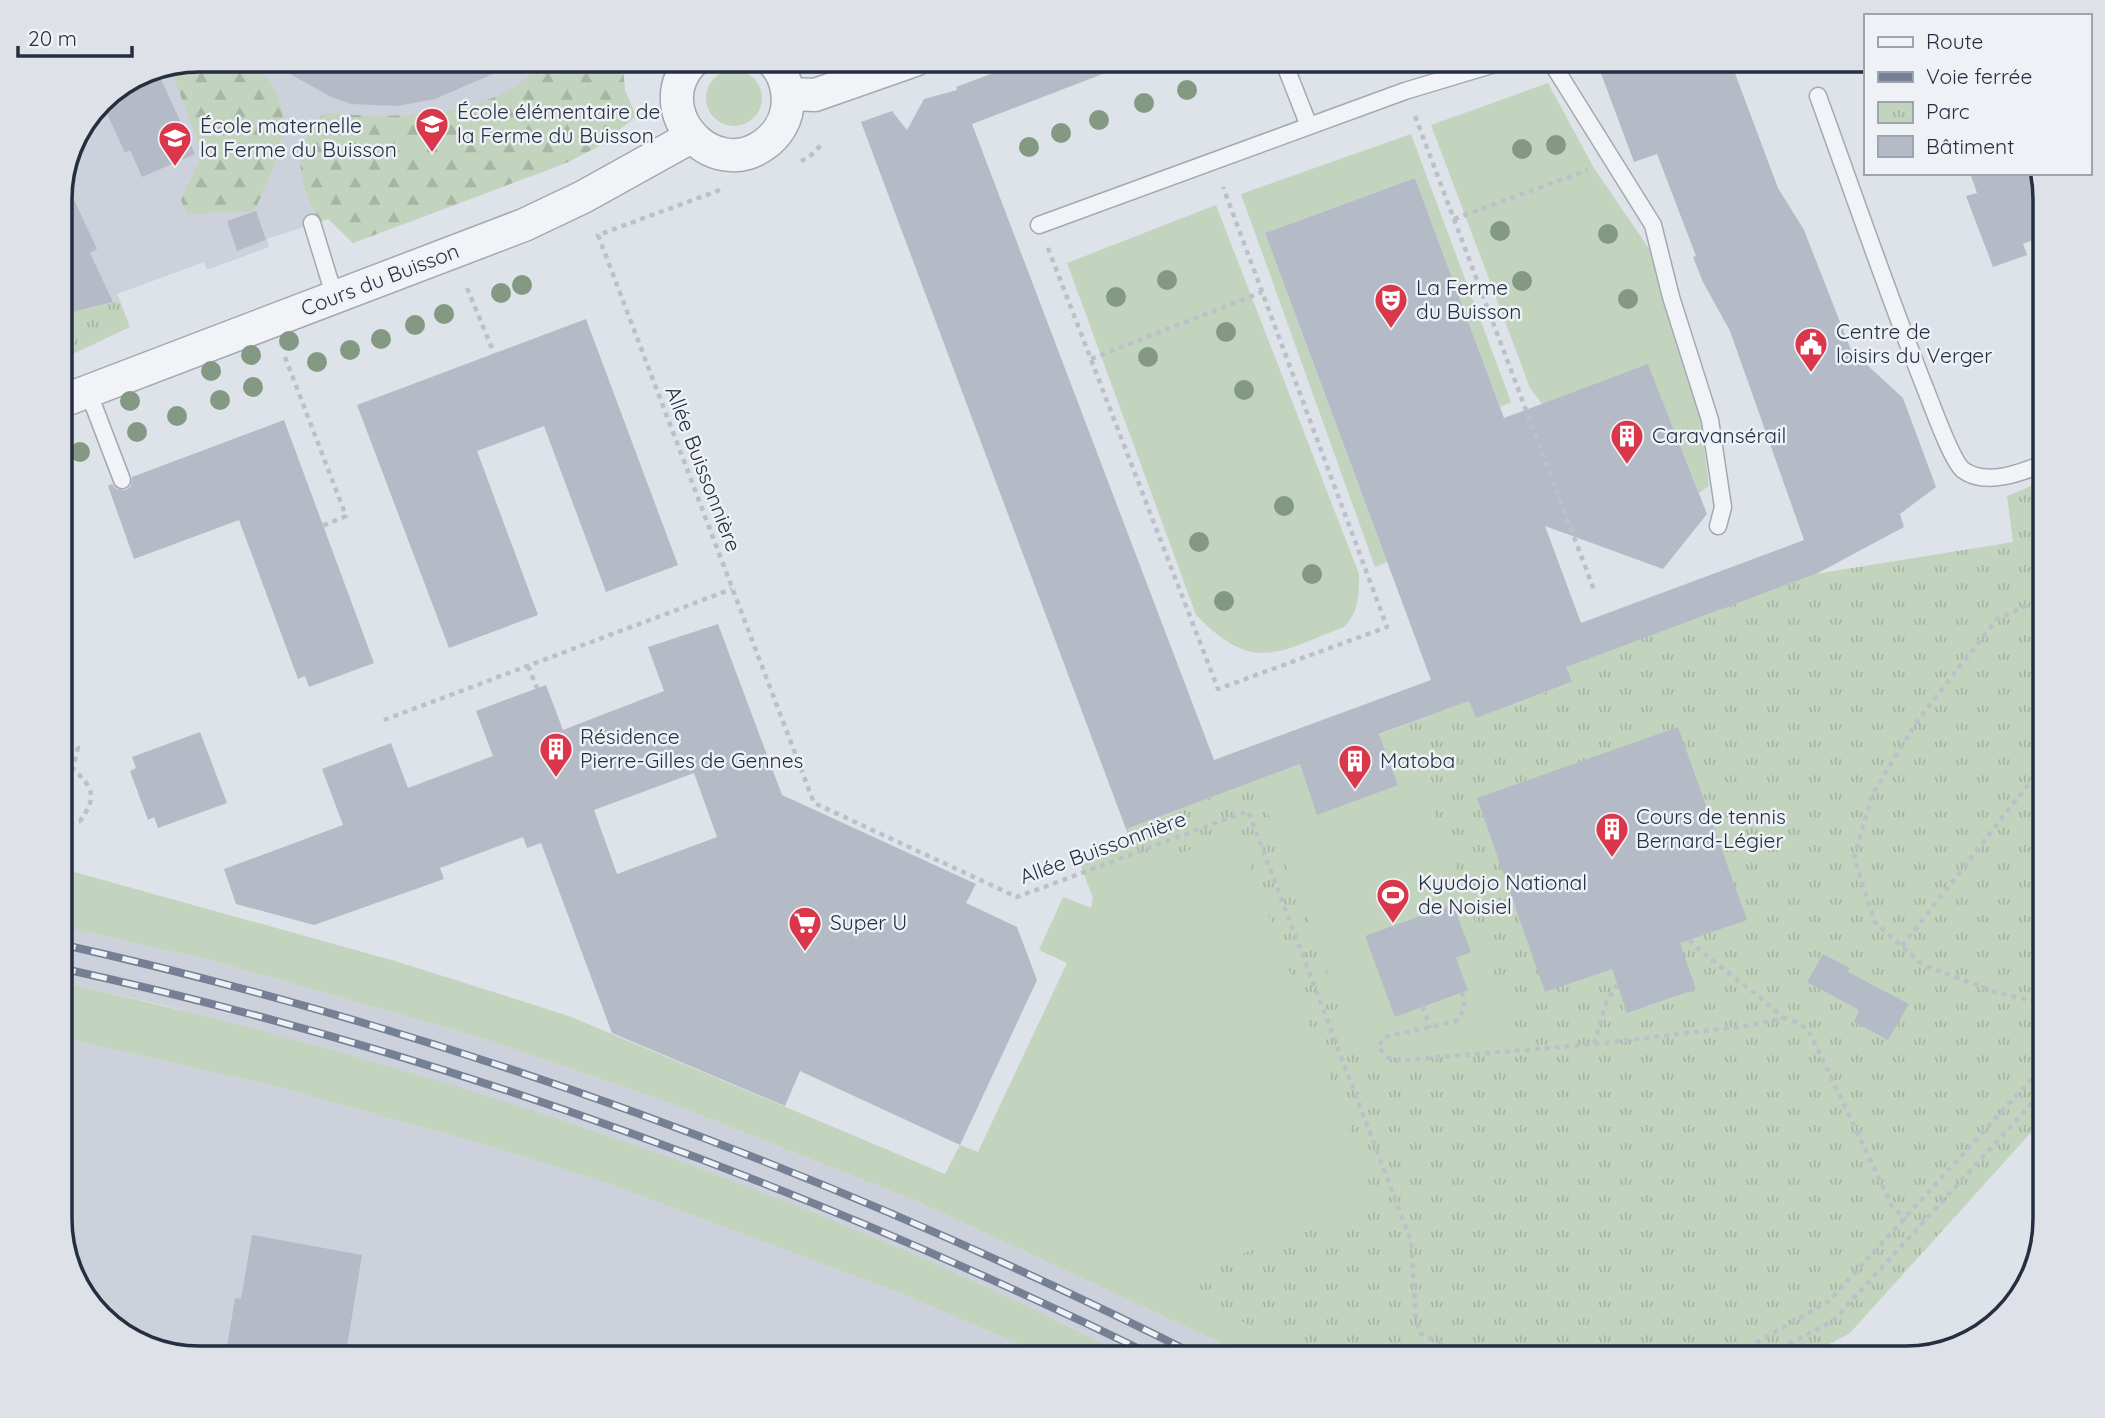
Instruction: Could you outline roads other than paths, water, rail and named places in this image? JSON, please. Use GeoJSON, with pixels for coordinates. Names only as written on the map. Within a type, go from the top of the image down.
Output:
{"type":"FeatureCollection","features":[{"type":"Feature","properties":{"kind":"street"},"geometry":{"type":"LineString","coordinates":[[684,72],[676,94],[679,117],[691,137],[705,148],[721,154],[740,155],[757,150],[771,139],[782,125],[788,94],[779,72]]}},
{"type":"Feature","properties":{"kind":"street"},"geometry":{"type":"LineString","coordinates":[[788,94],[815,95],[881,72]]}},
{"type":"Feature","properties":{"kind":"street","name":"Cours du Buisson"},"geometry":{"type":"LineString","coordinates":[[74,397],[524,225],[583,197],[691,137]]}},
{"type":"Feature","properties":{"kind":"lane"},"geometry":{"type":"LineString","coordinates":[[1288,72],[1309,126]]}},
{"type":"Feature","properties":{"kind":"lane"},"geometry":{"type":"LineString","coordinates":[[1039,225],[1405,91],[1468,72]]}},
{"type":"Feature","properties":{"kind":"lane"},"geometry":{"type":"LineString","coordinates":[[1558,72],[1653,225],[1710,420],[1723,507],[1718,526]]}},
{"type":"Feature","properties":{"kind":"lane"},"geometry":{"type":"LineString","coordinates":[[1818,96],[1911,353],[1939,424],[1962,469],[1976,476],[2013,475],[2033,468]]}},
{"type":"Feature","properties":{"kind":"lane"},"geometry":{"type":"LineString","coordinates":[[312,223],[335,298]]}},
{"type":"Feature","properties":{"kind":"lane"},"geometry":{"type":"LineString","coordinates":[[74,397],[122,480]]}},
{"type":"Feature","properties":{"kind":"railway"},"geometry":{"type":"LineString","coordinates":[[72,947],[208,980],[355,1021],[501,1066],[644,1116],[786,1170],[926,1229],[1065,1291],[1177,1346]]}},
{"type":"Feature","properties":{"kind":"railway"},"geometry":{"type":"LineString","coordinates":[[72,971],[343,1040],[483,1083],[621,1130],[892,1236],[1133,1346]]}},
{"type":"Feature","properties":{"kind":"place","name":"École élémentaire de la Ferme du Buisson"},"geometry":{"type":"Point","coordinates":[432,154]}},
{"type":"Feature","properties":{"kind":"place","name":"École maternelle la Ferme du Buisson"},"geometry":{"type":"Point","coordinates":[175,168]}},
{"type":"Feature","properties":{"kind":"place","name":"La Ferme du Buisson"},"geometry":{"type":"Point","coordinates":[1391,330]}},
{"type":"Feature","properties":{"kind":"place","name":"Centre de loisirs du Verger"},"geometry":{"type":"Point","coordinates":[1811,374]}},
{"type":"Feature","properties":{"kind":"place","name":"Caravansérail"},"geometry":{"type":"Point","coordinates":[1627,466]}},
{"type":"Feature","properties":{"kind":"place","name":"Résidence Pierre-Gilles de Gennes"},"geometry":{"type":"Point","coordinates":[556,779]}},
{"type":"Feature","properties":{"kind":"place","name":"Matoba"},"geometry":{"type":"Point","coordinates":[1355,791]}},
{"type":"Feature","properties":{"kind":"place","name":"Cours de tennis Bernard-Légier"},"geometry":{"type":"Point","coordinates":[1612,859]}},
{"type":"Feature","properties":{"kind":"place","name":"Kyudojo National de Noisiel"},"geometry":{"type":"Point","coordinates":[1393,925]}},
{"type":"Feature","properties":{"kind":"place","name":"Super U"},"geometry":{"type":"Point","coordinates":[805,953]}}]}
